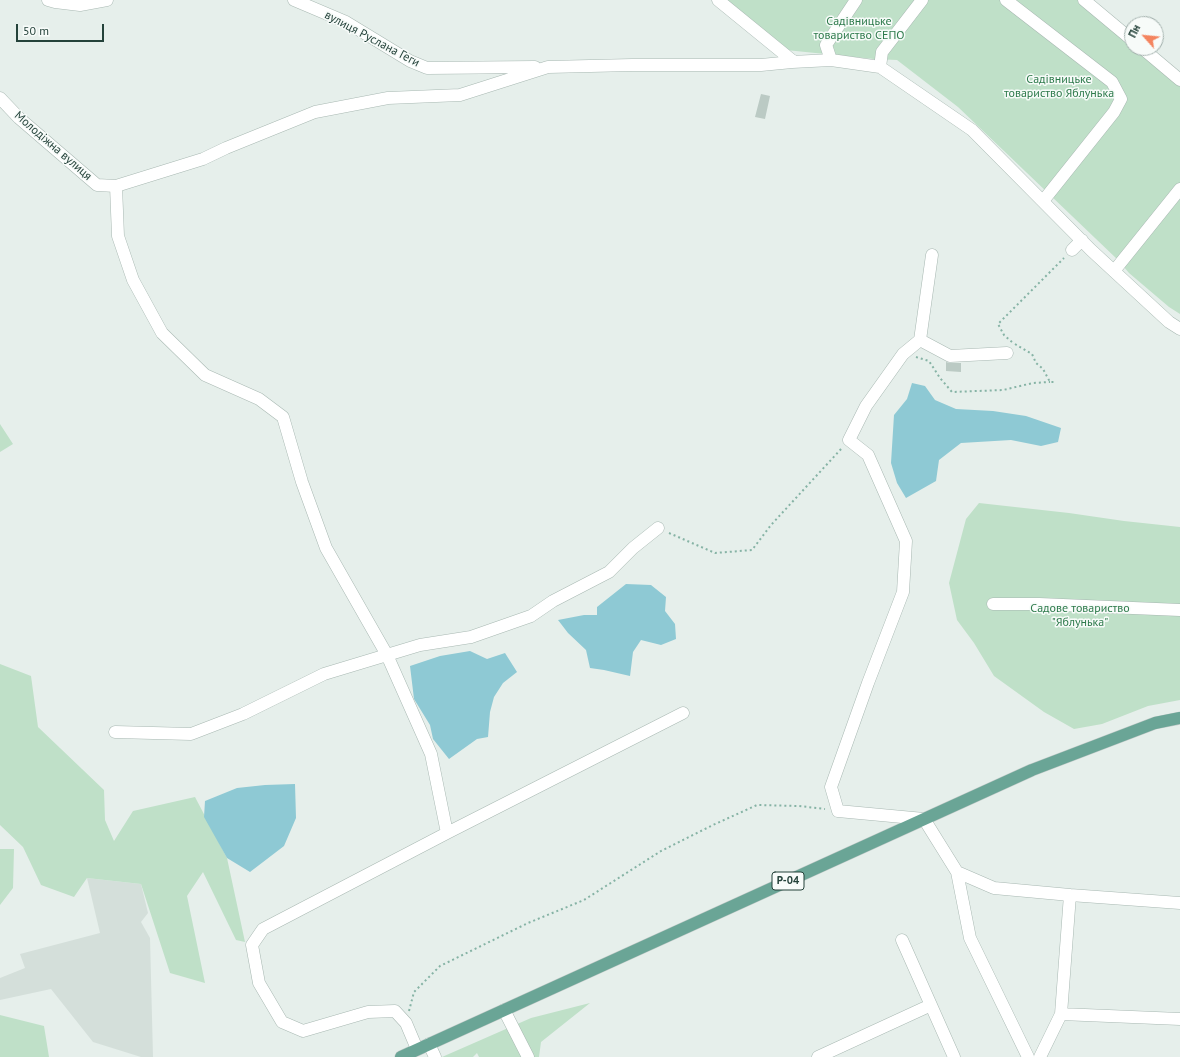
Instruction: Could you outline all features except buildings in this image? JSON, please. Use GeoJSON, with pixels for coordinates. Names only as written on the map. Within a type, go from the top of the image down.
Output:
{"type":"FeatureCollection","features":[{"type":"Feature","properties":{"kind":"main road","name":"Р-04"},"geometry":{"type":"LineString","coordinates":[[400,1057],[1032,770],[1155,723],[1180,718]]}},
{"type":"Feature","properties":{"kind":"street"},"geometry":{"type":"LineString","coordinates":[[48,0],[80,5],[107,0]]}},
{"type":"Feature","properties":{"kind":"street","name":"вулиця Руслана Геги"},"geometry":{"type":"LineString","coordinates":[[294,0],[346,22],[410,62],[428,68],[632,65],[761,66],[831,60],[880,67]]}},
{"type":"Feature","properties":{"kind":"street"},"geometry":{"type":"LineString","coordinates":[[718,0],[794,62]]}},
{"type":"Feature","properties":{"kind":"street"},"geometry":{"type":"LineString","coordinates":[[922,0],[882,52],[880,67],[972,130],[1114,271],[1169,322],[1180,329]]}},
{"type":"Feature","properties":{"kind":"street"},"geometry":{"type":"LineString","coordinates":[[1006,0],[1112,82],[1121,99],[1114,112],[1043,201]]}},
{"type":"Feature","properties":{"kind":"street"},"geometry":{"type":"LineString","coordinates":[[1084,0],[1124,33]]}},
{"type":"Feature","properties":{"kind":"street"},"geometry":{"type":"LineString","coordinates":[[831,60],[826,45],[852,2]]}},
{"type":"Feature","properties":{"kind":"street"},"geometry":{"type":"LineString","coordinates":[[1152,56],[1180,80]]}},
{"type":"Feature","properties":{"kind":"street"},"geometry":{"type":"LineString","coordinates":[[447,833],[431,754],[387,655],[326,548],[302,482],[283,417],[259,399],[205,375],[162,333],[133,280],[118,236],[116,186],[203,159],[226,148],[315,112],[388,98],[460,95],[548,67]]}},
{"type":"Feature","properties":{"kind":"street","name":"Молодіжна вулиця"},"geometry":{"type":"LineString","coordinates":[[0,98],[19,118],[97,185],[116,186]]}},
{"type":"Feature","properties":{"kind":"street"},"geometry":{"type":"LineString","coordinates":[[1114,271],[1180,189]]}},
{"type":"Feature","properties":{"kind":"street"},"geometry":{"type":"LineString","coordinates":[[1072,250],[1082,240]]}},
{"type":"Feature","properties":{"kind":"street"},"geometry":{"type":"LineString","coordinates":[[932,255],[920,340],[903,354],[866,406],[849,440],[868,455],[906,541],[903,592],[868,683],[831,787],[838,811],[924,819],[957,872],[970,938],[1028,1057]]}},
{"type":"Feature","properties":{"kind":"street"},"geometry":{"type":"LineString","coordinates":[[920,340],[950,356],[1007,352]]}},
{"type":"Feature","properties":{"kind":"street"},"geometry":{"type":"LineString","coordinates":[[115,732],[191,734],[243,714],[324,674],[420,645],[471,637],[531,616],[553,601],[609,572],[633,548],[658,528]]}},
{"type":"Feature","properties":{"kind":"street"},"geometry":{"type":"LineString","coordinates":[[993,604],[1040,604],[1180,610]]}},
{"type":"Feature","properties":{"kind":"street"},"geometry":{"type":"LineString","coordinates":[[417,1049],[406,1023],[395,1011],[368,1012],[303,1030],[282,1022],[259,983],[252,945],[263,929],[447,833],[683,713]]}},
{"type":"Feature","properties":{"kind":"street"},"geometry":{"type":"LineString","coordinates":[[957,872],[994,888],[1180,903]]}},
{"type":"Feature","properties":{"kind":"street"},"geometry":{"type":"LineString","coordinates":[[1040,1057],[1061,1014],[1070,895]]}},
{"type":"Feature","properties":{"kind":"street"},"geometry":{"type":"LineString","coordinates":[[902,940],[954,1057]]}},
{"type":"Feature","properties":{"kind":"street"},"geometry":{"type":"LineString","coordinates":[[818,1057],[931,1005]]}},
{"type":"Feature","properties":{"kind":"street"},"geometry":{"type":"LineString","coordinates":[[504,1010],[528,1057]]}},
{"type":"Feature","properties":{"kind":"street"},"geometry":{"type":"LineString","coordinates":[[1061,1014],[1180,1019]]}},
{"type":"Feature","properties":{"kind":"street"},"geometry":{"type":"LineString","coordinates":[[429,1044],[435,1057]]}},
{"type":"Feature","properties":{"kind":"path"},"geometry":{"type":"LineString","coordinates":[[1050,382],[1043,369],[1036,363],[1032,354],[1012,343],[1004,335],[998,324],[1072,250]]}},
{"type":"Feature","properties":{"kind":"path"},"geometry":{"type":"LineString","coordinates":[[903,354],[929,361],[940,378],[952,392],[1003,390],[1034,383],[1054,382]]}},
{"type":"Feature","properties":{"kind":"path"},"geometry":{"type":"LineString","coordinates":[[658,528],[715,553],[752,550],[771,525],[849,440]]}},
{"type":"Feature","properties":{"kind":"path"},"geometry":{"type":"LineString","coordinates":[[406,1023],[414,992],[440,966],[528,923],[584,900],[661,851],[681,841],[757,805],[799,806],[838,811]]}},
{"type":"Feature","properties":{"kind":"shaded area"},"geometry":{"type":"Polygon","coordinates":[[[87,878],[141,884],[148,913],[141,922],[150,938],[153,1057],[141,1057],[93,1042],[51,989],[0,1000],[0,978],[25,968],[20,954],[100,933],[87,878]]]}},
{"type":"Feature","properties":{"kind":"green space","name":"Садівницьке товариство Яблунька"},"geometry":{"type":"Polygon","coordinates":[[[725,0],[1084,0],[1124,33],[1124,56],[1151,56],[1180,80],[1180,314],[1169,307],[1129,273],[1118,260],[958,107],[897,60],[786,50],[725,0]]]}},
{"type":"Feature","properties":{"kind":"green space"},"geometry":{"type":"Polygon","coordinates":[[[0,424],[13,444],[0,452],[0,424]]]}},
{"type":"Feature","properties":{"kind":"green space","name":"Садове товариство \"Яблунька\""},"geometry":{"type":"Polygon","coordinates":[[[979,503],[1180,527],[1180,700],[1148,706],[1102,724],[1074,729],[1044,712],[994,676],[974,643],[957,620],[949,583],[966,519],[979,503]]]}},
{"type":"Feature","properties":{"kind":"green space"},"geometry":{"type":"Polygon","coordinates":[[[0,664],[31,676],[38,727],[104,790],[105,820],[114,841],[133,811],[195,797],[227,858],[245,942],[236,940],[203,872],[187,896],[205,983],[170,973],[141,884],[87,878],[74,897],[41,885],[23,847],[0,825],[0,664]]]}},
{"type":"Feature","properties":{"kind":"green space"},"geometry":{"type":"Polygon","coordinates":[[[0,849],[14,849],[13,888],[0,905],[0,849]]]}},
{"type":"Feature","properties":{"kind":"green space"},"geometry":{"type":"Polygon","coordinates":[[[590,1003],[541,1042],[539,1057],[479,1057],[477,1053],[473,1057],[442,1057],[531,1018],[590,1003]]]}},
{"type":"Feature","properties":{"kind":"green space"},"geometry":{"type":"Polygon","coordinates":[[[0,1015],[44,1026],[49,1057],[0,1057],[0,1015]]]}},
{"type":"Feature","properties":{"kind":"water"},"geometry":{"type":"Polygon","coordinates":[[[912,383],[925,386],[935,400],[956,409],[993,411],[1026,416],[1061,428],[1058,442],[1041,446],[1011,440],[961,443],[939,460],[936,481],[906,498],[897,483],[891,463],[894,415],[907,399],[912,383]]]}},
{"type":"Feature","properties":{"kind":"water"},"geometry":{"type":"Polygon","coordinates":[[[626,584],[651,585],[666,597],[665,611],[675,624],[676,639],[661,645],[641,640],[633,652],[630,676],[590,668],[586,650],[568,633],[558,620],[584,615],[597,615],[597,607],[626,584]]]}},
{"type":"Feature","properties":{"kind":"water"},"geometry":{"type":"Polygon","coordinates":[[[470,651],[487,659],[505,653],[517,672],[503,683],[494,697],[490,712],[488,737],[477,739],[449,759],[433,739],[430,725],[414,699],[410,666],[440,656],[470,651]]]}},
{"type":"Feature","properties":{"kind":"water"},"geometry":{"type":"Polygon","coordinates":[[[295,784],[296,818],[284,846],[250,872],[227,858],[204,817],[205,801],[237,788],[295,784]]]}},
{"type":"Feature","properties":{"kind":"park label","name":"Садівницьке товариство СЕПО"},"geometry":{"type":"Point","coordinates":[859,29]}}]}
